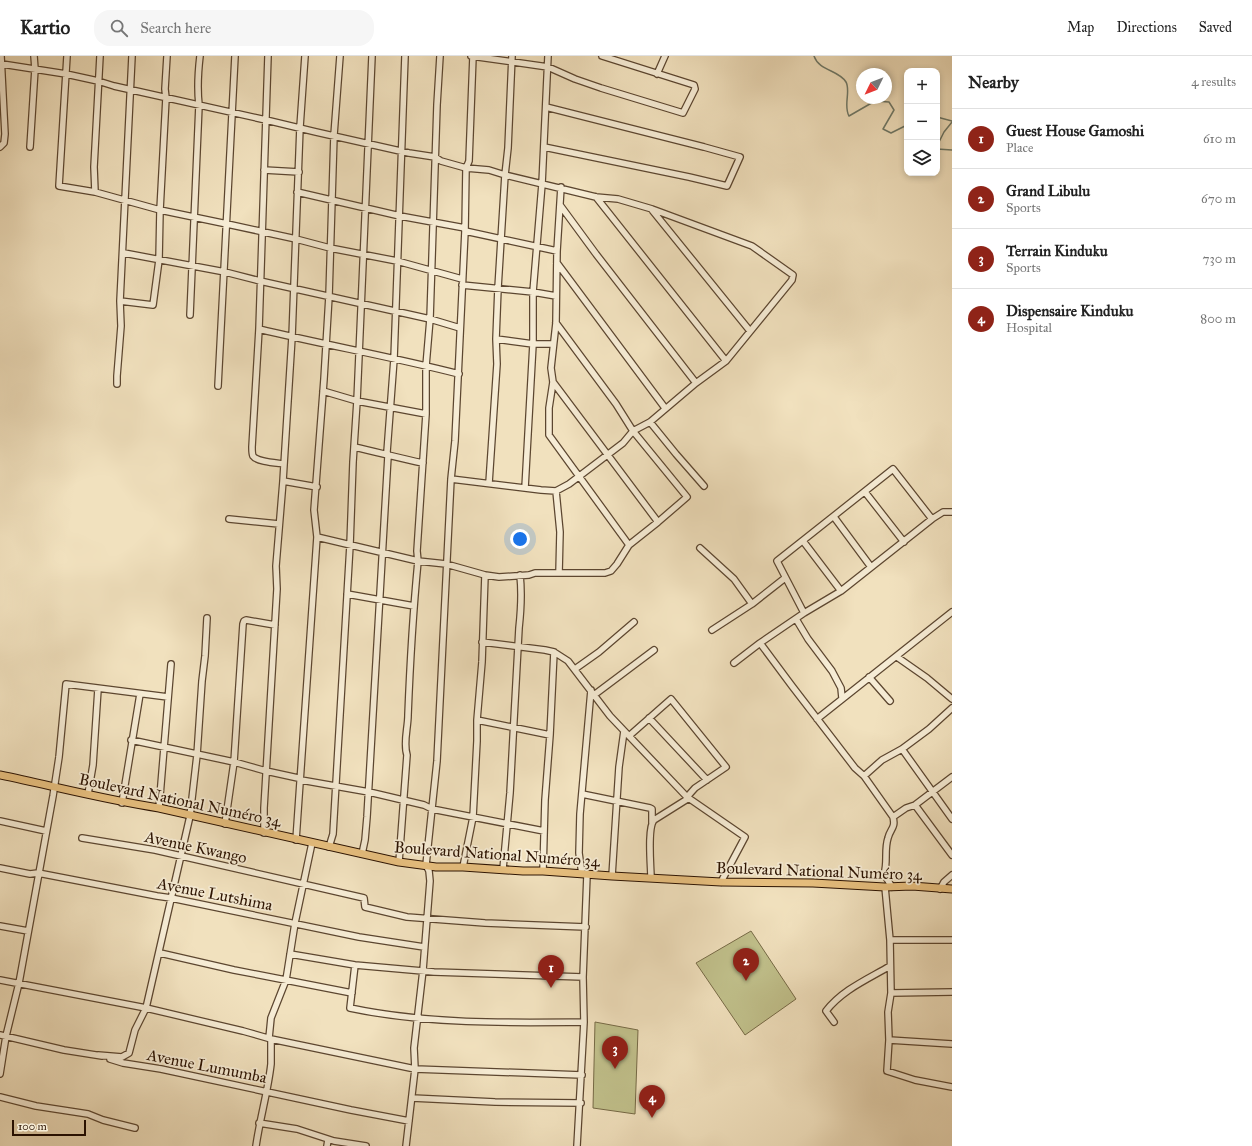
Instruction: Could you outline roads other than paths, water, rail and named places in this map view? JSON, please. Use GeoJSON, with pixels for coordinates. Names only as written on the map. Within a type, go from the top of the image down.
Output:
{"type":"FeatureCollection","features":[{"type":"Feature","properties":{"kind":"main road","name":"Boulevard National Numéro 34"},"geometry":{"type":"LineString","coordinates":[[0,775],[54,786],[122,803],[159,808],[264,833],[399,862],[426,865],[721,882],[813,883],[889,887],[912,886],[952,889]]}},
{"type":"Feature","properties":{"kind":"street"},"geometry":{"type":"LineString","coordinates":[[0,147],[4,143],[5,134],[1,56]]}},
{"type":"Feature","properties":{"kind":"street"},"geometry":{"type":"LineString","coordinates":[[30,147],[35,69],[34,56]]}},
{"type":"Feature","properties":{"kind":"street"},"geometry":{"type":"LineString","coordinates":[[67,56],[60,186],[95,192],[160,210],[296,238],[330,248],[397,261],[462,282],[556,296]]}},
{"type":"Feature","properties":{"kind":"street"},"geometry":{"type":"LineString","coordinates":[[95,192],[94,167],[100,56]]}},
{"type":"Feature","properties":{"kind":"street"},"geometry":{"type":"LineString","coordinates":[[117,384],[116,376],[121,326],[120,301],[124,253],[132,56]]}},
{"type":"Feature","properties":{"kind":"street"},"geometry":{"type":"LineString","coordinates":[[120,301],[153,305],[159,260],[167,56]]}},
{"type":"Feature","properties":{"kind":"street"},"geometry":{"type":"LineString","coordinates":[[190,315],[195,217],[200,56]]}},
{"type":"Feature","properties":{"kind":"street"},"geometry":{"type":"LineString","coordinates":[[218,386],[236,56]]}},
{"type":"Feature","properties":{"kind":"street"},"geometry":{"type":"LineString","coordinates":[[268,56],[259,330],[252,447],[253,456],[259,460],[284,464]]}},
{"type":"Feature","properties":{"kind":"street"},"geometry":{"type":"LineString","coordinates":[[264,833],[266,772],[277,589],[276,566],[292,337],[304,56]]}},
{"type":"Feature","properties":{"kind":"street"},"geometry":{"type":"LineString","coordinates":[[296,840],[317,537],[314,510],[317,487],[329,296],[334,135],[340,56]]}},
{"type":"Feature","properties":{"kind":"street"},"geometry":{"type":"LineString","coordinates":[[330,847],[333,834],[350,545],[360,351],[372,56]]}},
{"type":"Feature","properties":{"kind":"street"},"geometry":{"type":"LineString","coordinates":[[362,854],[365,840],[369,792],[383,553],[387,452],[394,359],[405,56]]}},
{"type":"Feature","properties":{"kind":"street"},"geometry":{"type":"LineString","coordinates":[[399,862],[426,414],[426,366],[430,318],[440,56]]}},
{"type":"Feature","properties":{"kind":"street"},"geometry":{"type":"LineString","coordinates":[[406,1146],[415,1069],[414,1048],[423,970],[430,881],[429,872],[426,865],[437,761],[444,638],[446,564],[459,374],[466,168],[469,161],[472,56],[512,59],[548,67],[575,79],[601,88],[683,113],[695,87],[602,56]]}},
{"type":"Feature","properties":{"kind":"street"},"geometry":{"type":"LineString","coordinates":[[525,488],[533,344],[533,292],[542,184],[548,56]]}},
{"type":"Feature","properties":{"kind":"street"},"geometry":{"type":"LineString","coordinates":[[657,74],[665,56]]}},
{"type":"Feature","properties":{"kind":"street"},"geometry":{"type":"LineString","coordinates":[[489,483],[497,364],[496,339],[498,288],[508,148],[512,59]]}},
{"type":"Feature","properties":{"kind":"street"},"geometry":{"type":"LineString","coordinates":[[2,64],[66,74],[98,81],[131,90],[300,127],[369,144],[435,157],[441,161],[466,168],[489,170],[542,184],[596,196],[618,199],[652,209],[752,246],[793,276],[792,280],[726,361],[696,383],[650,422],[633,431],[623,442],[569,484],[556,491],[451,479]]}},
{"type":"Feature","properties":{"kind":"street"},"geometry":{"type":"LineString","coordinates":[[544,147],[727,186],[740,158],[704,147],[546,107]]}},
{"type":"Feature","properties":{"kind":"street"},"geometry":{"type":"LineString","coordinates":[[264,170],[299,172]]}},
{"type":"Feature","properties":{"kind":"street"},"geometry":{"type":"LineString","coordinates":[[561,187],[557,251],[556,323],[551,368],[552,382],[549,408],[549,435],[629,545]]}},
{"type":"Feature","properties":{"kind":"street"},"geometry":{"type":"LineString","coordinates":[[297,192],[400,216],[434,222],[501,240],[557,251]]}},
{"type":"Feature","properties":{"kind":"street"},"geometry":{"type":"LineString","coordinates":[[596,196],[726,361]]}},
{"type":"Feature","properties":{"kind":"street"},"geometry":{"type":"LineString","coordinates":[[560,204],[596,254],[696,383]]}},
{"type":"Feature","properties":{"kind":"street"},"geometry":{"type":"LineString","coordinates":[[652,209],[750,332]]}},
{"type":"Feature","properties":{"kind":"street"},"geometry":{"type":"LineString","coordinates":[[124,253],[225,272],[430,318],[460,328]]}},
{"type":"Feature","properties":{"kind":"street"},"geometry":{"type":"LineString","coordinates":[[557,263],[665,408]]}},
{"type":"Feature","properties":{"kind":"street"},"geometry":{"type":"LineString","coordinates":[[317,537],[418,561],[446,564],[499,577],[529,575],[535,573],[605,573],[611,571],[629,545],[686,497],[633,431],[616,404],[556,323]]}},
{"type":"Feature","properties":{"kind":"street"},"geometry":{"type":"LineString","coordinates":[[259,330],[459,374]]}},
{"type":"Feature","properties":{"kind":"street"},"geometry":{"type":"LineString","coordinates":[[496,339],[533,344],[553,344]]}},
{"type":"Feature","properties":{"kind":"street"},"geometry":{"type":"LineString","coordinates":[[552,382],[658,522]]}},
{"type":"Feature","properties":{"kind":"street"},"geometry":{"type":"LineString","coordinates":[[323,391],[357,401],[426,414]]}},
{"type":"Feature","properties":{"kind":"street"},"geometry":{"type":"LineString","coordinates":[[650,422],[704,486]]}},
{"type":"Feature","properties":{"kind":"street"},"geometry":{"type":"LineString","coordinates":[[354,447],[423,463]]}},
{"type":"Feature","properties":{"kind":"street"},"geometry":{"type":"LineString","coordinates":[[804,613],[777,561],[893,469],[932,520]]}},
{"type":"Feature","properties":{"kind":"street"},"geometry":{"type":"LineString","coordinates":[[283,481],[317,487]]}},
{"type":"Feature","properties":{"kind":"street"},"geometry":{"type":"LineString","coordinates":[[556,491],[560,532],[559,573]]}},
{"type":"Feature","properties":{"kind":"street"},"geometry":{"type":"LineString","coordinates":[[865,492],[904,542]]}},
{"type":"Feature","properties":{"kind":"street"},"geometry":{"type":"LineString","coordinates":[[734,663],[804,613],[841,591],[943,512],[952,512]]}},
{"type":"Feature","properties":{"kind":"street"},"geometry":{"type":"LineString","coordinates":[[834,517],[871,567]]}},
{"type":"Feature","properties":{"kind":"street"},"geometry":{"type":"LineString","coordinates":[[229,519],[279,524]]}},
{"type":"Feature","properties":{"kind":"street"},"geometry":{"type":"LineString","coordinates":[[803,540],[841,591]]}},
{"type":"Feature","properties":{"kind":"street"},"geometry":{"type":"LineString","coordinates":[[700,548],[734,578],[752,604]]}},
{"type":"Feature","properties":{"kind":"street"},"geometry":{"type":"LineString","coordinates":[[463,867],[473,817],[477,741],[476,720],[482,662],[486,575]]}},
{"type":"Feature","properties":{"kind":"street"},"geometry":{"type":"LineString","coordinates":[[503,869],[519,647],[520,600],[522,595],[520,575]]}},
{"type":"Feature","properties":{"kind":"street"},"geometry":{"type":"LineString","coordinates":[[712,630],[752,604],[785,578]]}},
{"type":"Feature","properties":{"kind":"street"},"geometry":{"type":"LineString","coordinates":[[347,594],[414,606]]}},
{"type":"Feature","properties":{"kind":"street"},"geometry":{"type":"LineString","coordinates":[[817,718],[952,612]]}},
{"type":"Feature","properties":{"kind":"street"},"geometry":{"type":"LineString","coordinates":[[98,1055],[122,1057],[129,1053],[135,1030],[146,1008],[160,953],[170,898],[190,816],[198,755],[207,618]]}},
{"type":"Feature","properties":{"kind":"street"},"geometry":{"type":"LineString","coordinates":[[796,619],[808,639],[832,671],[841,688],[842,698]]}},
{"type":"Feature","properties":{"kind":"street"},"geometry":{"type":"LineString","coordinates":[[225,824],[234,762],[243,624],[246,620],[275,625]]}},
{"type":"Feature","properties":{"kind":"street"},"geometry":{"type":"LineString","coordinates":[[575,669],[599,652],[634,622]]}},
{"type":"Feature","properties":{"kind":"street"},"geometry":{"type":"LineString","coordinates":[[482,642],[519,647],[524,646],[554,652],[568,661],[624,731],[688,798],[745,837],[721,882]]}},
{"type":"Feature","properties":{"kind":"street"},"geometry":{"type":"LineString","coordinates":[[760,643],[855,768],[864,776],[893,817],[895,823],[888,838],[886,867],[884,874],[889,887],[891,993],[888,1012],[889,1040],[887,1071],[915,1080],[952,1087]]}},
{"type":"Feature","properties":{"kind":"street"},"geometry":{"type":"LineString","coordinates":[[594,695],[654,650]]}},
{"type":"Feature","properties":{"kind":"street"},"geometry":{"type":"LineString","coordinates":[[543,871],[554,652]]}},
{"type":"Feature","properties":{"kind":"street"},"geometry":{"type":"LineString","coordinates":[[897,656],[952,699]]}},
{"type":"Feature","properties":{"kind":"street"},"geometry":{"type":"LineString","coordinates":[[159,808],[172,664]]}},
{"type":"Feature","properties":{"kind":"street"},"geometry":{"type":"LineString","coordinates":[[869,677],[890,701]]}},
{"type":"Feature","properties":{"kind":"street"},"geometry":{"type":"LineString","coordinates":[[0,1074],[6,1036],[19,984],[59,757],[66,684],[168,697]]}},
{"type":"Feature","properties":{"kind":"street"},"geometry":{"type":"LineString","coordinates":[[88,794],[93,765],[98,689]]}},
{"type":"Feature","properties":{"kind":"street"},"geometry":{"type":"LineString","coordinates":[[577,1146],[582,1075],[584,1022],[583,976],[586,927],[585,874],[579,853],[580,814],[591,690]]}},
{"type":"Feature","properties":{"kind":"street"},"geometry":{"type":"LineString","coordinates":[[122,803],[131,740],[140,694]]}},
{"type":"Feature","properties":{"kind":"street"},"geometry":{"type":"LineString","coordinates":[[629,736],[671,699],[726,767],[695,788],[688,798],[654,820],[652,823]]}},
{"type":"Feature","properties":{"kind":"street"},"geometry":{"type":"LineString","coordinates":[[864,776],[882,760],[902,749],[929,729],[952,708]]}},
{"type":"Feature","properties":{"kind":"street"},"geometry":{"type":"LineString","coordinates":[[649,718],[707,780]]}},
{"type":"Feature","properties":{"kind":"street"},"geometry":{"type":"LineString","coordinates":[[476,720],[550,735]]}},
{"type":"Feature","properties":{"kind":"street"},"geometry":{"type":"LineString","coordinates":[[612,876],[618,802],[619,767],[624,731]]}},
{"type":"Feature","properties":{"kind":"street"},"geometry":{"type":"LineString","coordinates":[[131,740],[234,762],[266,772],[298,778],[301,780],[369,792],[424,805],[432,809],[544,831]]}},
{"type":"Feature","properties":{"kind":"street"},"geometry":{"type":"LineString","coordinates":[[902,749],[952,819]]}},
{"type":"Feature","properties":{"kind":"street"},"geometry":{"type":"LineString","coordinates":[[893,817],[906,808],[915,805],[952,777]]}},
{"type":"Feature","properties":{"kind":"street"},"geometry":{"type":"LineString","coordinates":[[582,794],[652,809],[650,846],[651,878]]}},
{"type":"Feature","properties":{"kind":"street"},"geometry":{"type":"LineString","coordinates":[[915,805],[952,855]]}},
{"type":"Feature","properties":{"kind":"street"},"geometry":{"type":"LineString","coordinates":[[0,821],[46,831]]}},
{"type":"Feature","properties":{"kind":"street","name":"Avenue Kwango"},"geometry":{"type":"LineString","coordinates":[[82,838],[181,856],[304,884],[364,898],[365,907],[407,917],[427,918]]}},
{"type":"Feature","properties":{"kind":"street"},"geometry":{"type":"LineString","coordinates":[[256,1146],[259,1123],[267,1092],[271,1063],[270,1038],[272,1018],[286,980],[295,923],[312,843]]}},
{"type":"Feature","properties":{"kind":"street","name":"Avenue Lutshima"},"geometry":{"type":"LineString","coordinates":[[0,868],[30,874],[38,873],[170,898],[359,937],[424,947]]}},
{"type":"Feature","properties":{"kind":"street"},"geometry":{"type":"LineString","coordinates":[[940,889],[944,882],[952,875]]}},
{"type":"Feature","properties":{"kind":"street"},"geometry":{"type":"LineString","coordinates":[[427,918],[485,923],[586,927]]}},
{"type":"Feature","properties":{"kind":"street"},"geometry":{"type":"LineString","coordinates":[[0,926],[28,931]]}},
{"type":"Feature","properties":{"kind":"street"},"geometry":{"type":"LineString","coordinates":[[890,940],[952,940]]}},
{"type":"Feature","properties":{"kind":"street"},"geometry":{"type":"LineString","coordinates":[[160,953],[234,970],[352,993]]}},
{"type":"Feature","properties":{"kind":"street"},"geometry":{"type":"LineString","coordinates":[[290,954],[355,965],[434,972],[500,975],[583,976]]}},
{"type":"Feature","properties":{"kind":"street"},"geometry":{"type":"LineString","coordinates":[[355,965],[350,1008],[375,1013],[499,1022],[584,1022]]}},
{"type":"Feature","properties":{"kind":"street"},"geometry":{"type":"LineString","coordinates":[[834,1022],[826,1011],[833,1001],[890,966]]}},
{"type":"Feature","properties":{"kind":"street"},"geometry":{"type":"LineString","coordinates":[[0,980],[146,1008],[270,1038],[415,1069],[582,1075]]}},
{"type":"Feature","properties":{"kind":"street"},"geometry":{"type":"LineString","coordinates":[[891,993],[952,992]]}},
{"type":"Feature","properties":{"kind":"street","name":"Avenue Lumumba"},"geometry":{"type":"LineString","coordinates":[[0,1035],[64,1050],[98,1055],[123,1063],[161,1069],[409,1121]]}},
{"type":"Feature","properties":{"kind":"street"},"geometry":{"type":"LineString","coordinates":[[889,1040],[952,1044]]}},
{"type":"Feature","properties":{"kind":"street"},"geometry":{"type":"LineString","coordinates":[[0,1098],[36,1106],[88,1114],[103,1120],[135,1128]]}},
{"type":"Feature","properties":{"kind":"street"},"geometry":{"type":"LineString","coordinates":[[412,1098],[495,1102],[580,1103]]}},
{"type":"Feature","properties":{"kind":"street"},"geometry":{"type":"LineString","coordinates":[[259,1123],[297,1129],[328,1140],[366,1146]]}},
{"type":"Feature","properties":{"kind":"street"},"geometry":{"type":"LineString","coordinates":[[327,1146],[328,1140]]}},
{"type":"Feature","properties":{"kind":"waterway"},"geometry":{"type":"LineString","coordinates":[[814,56],[820,65],[839,75],[846,82],[848,90],[847,112],[849,116],[875,101],[889,102],[894,110],[883,129],[891,133],[904,126]]}},
{"type":"Feature","properties":{"kind":"waterway"},"geometry":{"type":"LineString","coordinates":[[940,118],[952,121]]}},
{"type":"Feature","properties":{"kind":"waterway"},"geometry":{"type":"LineString","coordinates":[[940,140],[952,122]]}},
{"type":"Feature","properties":{"kind":"waterway"},"geometry":{"type":"LineString","coordinates":[[940,149],[952,150]]}},
{"type":"Feature","properties":{"kind":"place","name":"Grand Libulu"},"geometry":{"type":"Point","coordinates":[746,981]}},
{"type":"Feature","properties":{"kind":"place","name":"Guest House Gamoshi"},"geometry":{"type":"Point","coordinates":[551,988]}},
{"type":"Feature","properties":{"kind":"place","name":"Terrain Kinduku"},"geometry":{"type":"Point","coordinates":[615,1069]}},
{"type":"Feature","properties":{"kind":"place","name":"Dispensaire Kinduku"},"geometry":{"type":"Point","coordinates":[652,1118]}}]}
